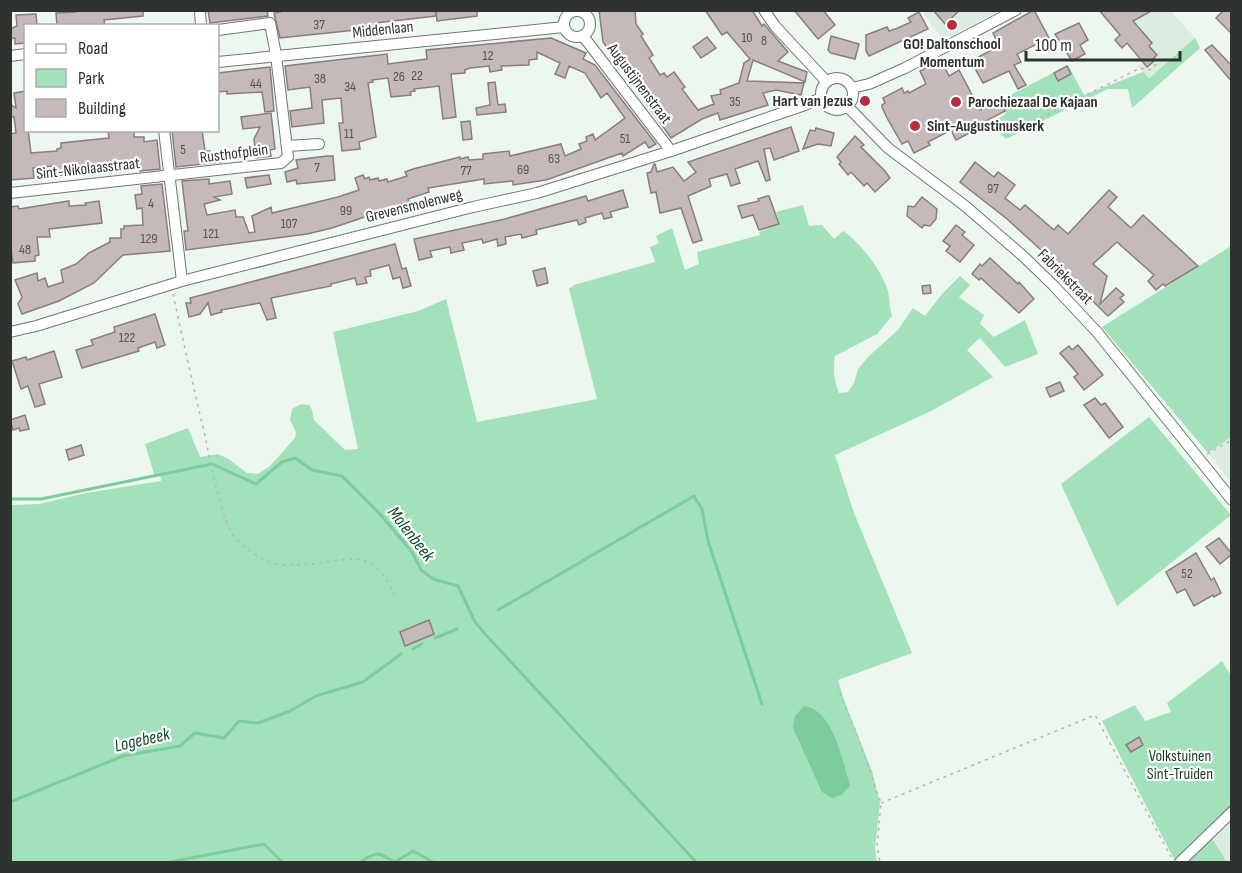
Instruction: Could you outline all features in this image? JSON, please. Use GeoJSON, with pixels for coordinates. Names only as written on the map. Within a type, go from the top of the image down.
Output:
{"type":"FeatureCollection","features":[{"type":"Feature","properties":{"kind":"street"},"geometry":{"type":"LineString","coordinates":[[764,10],[775,26],[826,81]]}},
{"type":"Feature","properties":{"kind":"street"},"geometry":{"type":"LineString","coordinates":[[852,88],[869,84],[905,68],[1016,10]]}},
{"type":"Feature","properties":{"kind":"street"},"geometry":{"type":"LineString","coordinates":[[580,11],[590,22],[589,28],[583,36],[571,36],[564,27],[567,15],[580,11]]}},
{"type":"Feature","properties":{"kind":"street"},"geometry":{"type":"LineString","coordinates":[[219,30],[270,23],[276,56]]}},
{"type":"Feature","properties":{"kind":"street","name":"Middenlaan"},"geometry":{"type":"LineString","coordinates":[[219,62],[564,27]]}},
{"type":"Feature","properties":{"kind":"street","name":"Augustijnenstraat"},"geometry":{"type":"LineString","coordinates":[[583,36],[671,151]]}},
{"type":"Feature","properties":{"kind":"street","name":"Rusthofplein"},"geometry":{"type":"LineString","coordinates":[[169,176],[282,163],[288,157],[276,56]]}},
{"type":"Feature","properties":{"kind":"street"},"geometry":{"type":"LineString","coordinates":[[835,77],[849,83],[852,88],[853,98],[847,106],[834,110],[826,106],[821,98],[822,86],[826,81],[835,77]]}},
{"type":"Feature","properties":{"kind":"street","name":"Grevensmolenweg"},"geometry":{"type":"LineString","coordinates":[[10,332],[176,283],[473,207],[537,194],[671,151],[821,98]]}},
{"type":"Feature","properties":{"kind":"street","name":"Fabriekstraat"},"geometry":{"type":"LineString","coordinates":[[847,106],[888,148],[964,205],[1053,285],[1097,332],[1232,500]]}},
{"type":"Feature","properties":{"kind":"street"},"geometry":{"type":"LineString","coordinates":[[164,132],[176,283]]}},
{"type":"Feature","properties":{"kind":"street","name":"Rusthofplein"},"geometry":{"type":"LineString","coordinates":[[287,146],[319,144]]}},
{"type":"Feature","properties":{"kind":"street","name":"Sint-Nikolaasstraat"},"geometry":{"type":"LineString","coordinates":[[10,193],[169,176]]}},
{"type":"Feature","properties":{"kind":"street"},"geometry":{"type":"LineString","coordinates":[[1180,862],[1232,812]]}},
{"type":"Feature","properties":{"kind":"path"},"geometry":{"type":"LineString","coordinates":[[1000,124],[1007,130],[1015,131],[1140,69],[1150,70],[1164,57]]}},
{"type":"Feature","properties":{"kind":"path"},"geometry":{"type":"LineString","coordinates":[[176,283],[212,469],[226,519],[236,539],[258,556],[276,565],[304,565],[354,558],[376,565],[396,599]]}},
{"type":"Feature","properties":{"kind":"path"},"geometry":{"type":"LineString","coordinates":[[1199,459],[1232,440]]}},
{"type":"Feature","properties":{"kind":"path"},"geometry":{"type":"LineString","coordinates":[[837,687],[881,803],[878,845],[880,862]]}},
{"type":"Feature","properties":{"kind":"path"},"geometry":{"type":"LineString","coordinates":[[881,803],[1095,715],[1175,862]]}},
{"type":"Feature","properties":{"kind":"shaded area","name":"GO! Daltonschool Momentum"},"geometry":{"type":"Polygon","coordinates":[[[922,11],[999,11],[943,40],[922,11]]]}},
{"type":"Feature","properties":{"kind":"shaded area"},"geometry":{"type":"Polygon","coordinates":[[[1099,11],[1171,11],[1195,38],[1148,78],[1137,66],[1143,62],[1099,11]]]}},
{"type":"Feature","properties":{"kind":"shaded area"},"geometry":{"type":"Polygon","coordinates":[[[1231,437],[1231,483],[1208,453],[1231,437]]]}},
{"type":"Feature","properties":{"kind":"shaded area"},"geometry":{"type":"Polygon","coordinates":[[[804,706],[814,709],[822,716],[835,738],[850,786],[841,795],[832,798],[822,792],[793,728],[795,716],[804,706]]]}},
{"type":"Feature","properties":{"kind":"shaded area"},"geometry":{"type":"Polygon","coordinates":[[[1231,816],[1231,862],[1227,862],[1211,837],[1231,816]]]}},
{"type":"Feature","properties":{"kind":"green space"},"geometry":{"type":"Polygon","coordinates":[[[1195,38],[1200,48],[1132,108],[1128,89],[1108,89],[1006,139],[989,124],[1006,114],[999,101],[1068,65],[1084,95],[1143,72],[1149,78],[1195,38]]]}},
{"type":"Feature","properties":{"kind":"green space"},"geometry":{"type":"Polygon","coordinates":[[[803,205],[809,226],[822,225],[834,239],[843,231],[856,242],[880,273],[889,295],[892,316],[877,334],[835,356],[834,375],[839,393],[848,392],[854,383],[858,369],[898,330],[913,308],[925,316],[960,276],[970,285],[959,297],[984,315],[980,324],[994,337],[1025,320],[1038,354],[1005,367],[980,338],[967,350],[993,377],[929,412],[835,455],[854,513],[912,653],[838,680],[872,771],[880,803],[875,847],[877,862],[11,862],[11,505],[39,504],[86,493],[161,481],[160,474],[154,474],[145,444],[188,428],[200,457],[217,454],[227,458],[247,473],[258,474],[270,466],[295,438],[296,432],[290,420],[292,409],[301,404],[309,405],[314,420],[345,450],[358,449],[333,332],[418,311],[446,299],[477,422],[597,399],[569,289],[574,285],[655,262],[650,247],[659,243],[656,236],[672,228],[685,270],[699,264],[697,252],[760,235],[759,232],[780,224],[776,212],[803,205]]]}},
{"type":"Feature","properties":{"kind":"green space"},"geometry":{"type":"Polygon","coordinates":[[[1231,246],[1231,437],[1208,453],[1102,327],[1231,246]]]}},
{"type":"Feature","properties":{"kind":"green space"},"geometry":{"type":"Polygon","coordinates":[[[1149,417],[1231,515],[1117,606],[1061,484],[1149,417]]]}},
{"type":"Feature","properties":{"kind":"green space","name":"Volkstuinen Sint-Truiden"},"geometry":{"type":"Polygon","coordinates":[[[1222,661],[1231,676],[1231,807],[1175,861],[1102,721],[1135,705],[1145,721],[1171,712],[1167,703],[1222,661]]]}},
{"type":"Feature","properties":{"kind":"green space"},"geometry":{"type":"Polygon","coordinates":[[[1211,837],[1227,862],[1186,862],[1211,837]]]}},
{"type":"Feature","properties":{"kind":"building"},"geometry":{"type":"Polygon","coordinates":[[[76,10],[143,10],[143,16],[104,20],[105,24],[57,24],[56,13],[76,12],[76,10]]]}},
{"type":"Feature","properties":{"kind":"building"},"geometry":{"type":"Polygon","coordinates":[[[208,10],[267,10],[268,16],[210,23],[208,10]]]}},
{"type":"Feature","properties":{"kind":"building"},"geometry":{"type":"Polygon","coordinates":[[[290,10],[436,10],[436,16],[375,23],[375,28],[280,38],[274,13],[290,10]]]}},
{"type":"Feature","properties":{"kind":"building"},"geometry":{"type":"Polygon","coordinates":[[[436,10],[477,10],[477,16],[437,21],[436,10]]]}},
{"type":"Feature","properties":{"kind":"building"},"geometry":{"type":"Polygon","coordinates":[[[599,10],[635,10],[636,24],[653,55],[649,58],[660,75],[664,73],[667,77],[674,72],[685,87],[682,89],[698,110],[714,104],[711,96],[721,94],[720,90],[739,83],[744,63],[750,59],[727,32],[722,35],[705,10],[752,10],[762,26],[764,24],[788,52],[778,61],[807,72],[805,82],[753,60],[747,81],[804,83],[801,95],[776,90],[763,93],[768,105],[720,120],[718,113],[702,119],[671,138],[603,42],[599,10]]]}},
{"type":"Feature","properties":{"kind":"building"},"geometry":{"type":"Polygon","coordinates":[[[794,10],[823,10],[835,25],[818,39],[794,10]]]}},
{"type":"Feature","properties":{"kind":"building"},"geometry":{"type":"Polygon","coordinates":[[[933,10],[960,10],[945,24],[933,10]]]}},
{"type":"Feature","properties":{"kind":"building"},"geometry":{"type":"Polygon","coordinates":[[[1034,10],[1049,38],[1017,54],[1021,62],[1014,65],[1026,85],[1018,89],[1009,71],[983,83],[971,61],[999,46],[993,33],[1034,10]]]}},
{"type":"Feature","properties":{"kind":"building"},"geometry":{"type":"Polygon","coordinates":[[[1099,10],[1153,10],[1133,21],[1152,43],[1149,46],[1157,55],[1152,60],[1153,62],[1147,67],[1127,43],[1122,48],[1115,40],[1120,35],[1099,10]]]}},
{"type":"Feature","properties":{"kind":"building"},"geometry":{"type":"Polygon","coordinates":[[[1224,10],[1232,10],[1232,34],[1216,18],[1224,10]]]}},
{"type":"Feature","properties":{"kind":"building"},"geometry":{"type":"Polygon","coordinates":[[[919,12],[928,29],[869,56],[866,51],[866,35],[887,27],[889,31],[898,28],[911,22],[908,18],[919,12]]]}},
{"type":"Feature","properties":{"kind":"building"},"geometry":{"type":"Polygon","coordinates":[[[36,14],[37,24],[24,24],[24,43],[15,44],[15,38],[10,39],[10,29],[17,26],[16,15],[36,14]]]}},
{"type":"Feature","properties":{"kind":"building"},"geometry":{"type":"Polygon","coordinates":[[[1079,23],[1088,40],[1080,45],[1085,54],[1072,61],[1055,34],[1079,23]]]}},
{"type":"Feature","properties":{"kind":"building"},"geometry":{"type":"Polygon","coordinates":[[[831,36],[859,44],[855,59],[831,53],[828,50],[831,36]]]}},
{"type":"Feature","properties":{"kind":"building"},"geometry":{"type":"Polygon","coordinates":[[[707,37],[716,48],[701,58],[693,47],[707,37]]]}},
{"type":"Feature","properties":{"kind":"building"},"geometry":{"type":"Polygon","coordinates":[[[551,38],[586,53],[583,59],[595,65],[656,144],[649,148],[645,142],[623,156],[622,153],[546,180],[513,185],[513,181],[484,184],[484,179],[428,188],[429,192],[408,199],[409,202],[307,234],[186,250],[184,231],[188,231],[182,181],[209,179],[209,184],[230,181],[232,194],[214,197],[220,200],[204,204],[207,215],[235,210],[236,217],[243,217],[249,233],[255,232],[252,216],[271,207],[272,213],[359,190],[355,178],[363,175],[365,179],[378,178],[379,181],[387,179],[388,182],[407,176],[405,172],[413,169],[460,157],[460,159],[468,157],[469,160],[483,159],[483,154],[509,151],[510,156],[561,144],[565,156],[581,149],[579,144],[587,141],[586,137],[593,134],[595,140],[625,118],[607,93],[601,98],[585,73],[569,66],[565,78],[555,74],[560,63],[537,52],[537,59],[529,60],[529,65],[501,66],[502,70],[490,72],[489,66],[470,68],[465,70],[465,73],[451,74],[456,117],[443,119],[439,86],[414,89],[415,91],[410,92],[411,95],[391,97],[388,78],[372,80],[373,82],[368,83],[376,137],[359,142],[360,149],[342,151],[339,123],[343,123],[341,98],[322,100],[324,123],[292,127],[290,111],[312,108],[310,87],[288,90],[285,66],[387,54],[388,64],[427,59],[426,50],[551,38]]]}},
{"type":"Feature","properties":{"kind":"building"},"geometry":{"type":"Polygon","coordinates":[[[1212,45],[1232,66],[1232,82],[1205,50],[1212,45]]]}},
{"type":"Feature","properties":{"kind":"building"},"geometry":{"type":"Polygon","coordinates":[[[941,60],[949,76],[959,70],[980,110],[999,100],[1005,111],[986,121],[987,124],[956,140],[951,130],[928,142],[930,145],[914,153],[908,141],[902,144],[887,118],[882,107],[885,103],[883,98],[902,88],[904,93],[908,91],[909,93],[926,84],[920,71],[941,60]]]}},
{"type":"Feature","properties":{"kind":"building"},"geometry":{"type":"Polygon","coordinates":[[[1067,66],[1071,74],[1058,81],[1054,73],[1067,66]]]}},
{"type":"Feature","properties":{"kind":"building"},"geometry":{"type":"Polygon","coordinates":[[[270,67],[274,111],[265,112],[262,92],[227,94],[227,91],[219,92],[219,73],[270,67]]]}},
{"type":"Feature","properties":{"kind":"building"},"geometry":{"type":"Polygon","coordinates":[[[495,82],[498,105],[505,104],[506,112],[477,115],[476,108],[490,105],[488,83],[495,82]]]}},
{"type":"Feature","properties":{"kind":"building"},"geometry":{"type":"Polygon","coordinates":[[[24,91],[24,132],[28,132],[31,153],[57,151],[61,148],[61,143],[109,138],[108,132],[134,132],[134,137],[144,137],[144,142],[157,140],[160,169],[140,171],[139,167],[54,176],[53,166],[33,168],[34,178],[10,180],[10,134],[16,133],[14,117],[10,117],[10,104],[16,108],[14,93],[24,91]]]}},
{"type":"Feature","properties":{"kind":"building"},"geometry":{"type":"Polygon","coordinates":[[[271,113],[275,149],[270,150],[271,156],[256,158],[254,139],[260,127],[243,129],[241,117],[271,113]]]}},
{"type":"Feature","properties":{"kind":"building"},"geometry":{"type":"Polygon","coordinates":[[[470,121],[472,139],[463,140],[461,122],[470,121]]]}},
{"type":"Feature","properties":{"kind":"building"},"geometry":{"type":"Polygon","coordinates":[[[791,127],[799,151],[774,160],[770,148],[764,149],[770,180],[766,181],[758,161],[735,169],[740,183],[731,186],[727,174],[709,179],[711,186],[688,196],[702,240],[693,243],[681,208],[660,213],[656,192],[651,193],[647,173],[651,172],[654,164],[657,172],[673,167],[684,181],[696,172],[688,162],[791,127]]]}},
{"type":"Feature","properties":{"kind":"building"},"geometry":{"type":"Polygon","coordinates":[[[816,128],[834,133],[831,146],[818,144],[803,149],[810,130],[815,131],[816,128]]]}},
{"type":"Feature","properties":{"kind":"building"},"geometry":{"type":"Polygon","coordinates":[[[172,132],[202,132],[205,151],[210,151],[210,156],[219,155],[220,162],[176,167],[172,132]]]}},
{"type":"Feature","properties":{"kind":"building"},"geometry":{"type":"Polygon","coordinates":[[[855,136],[864,145],[861,147],[890,178],[875,192],[867,183],[864,186],[851,172],[848,175],[839,164],[841,162],[837,157],[855,136]]]}},
{"type":"Feature","properties":{"kind":"building"},"geometry":{"type":"Polygon","coordinates":[[[333,156],[335,180],[297,184],[296,180],[287,182],[285,172],[298,168],[296,160],[333,156]]]}},
{"type":"Feature","properties":{"kind":"building"},"geometry":{"type":"Polygon","coordinates":[[[975,162],[994,177],[998,172],[1015,185],[1005,198],[1020,210],[1025,205],[1054,230],[1058,225],[1068,234],[1109,190],[1117,197],[1108,207],[1131,228],[1143,215],[1198,266],[1156,290],[1148,281],[1154,275],[1117,242],[1093,264],[1107,276],[1100,304],[1116,288],[1124,295],[1120,298],[1124,302],[1108,316],[1007,219],[960,182],[975,162]]]}},
{"type":"Feature","properties":{"kind":"building"},"geometry":{"type":"Polygon","coordinates":[[[269,175],[271,184],[247,188],[245,178],[269,175]]]}},
{"type":"Feature","properties":{"kind":"building"},"geometry":{"type":"Polygon","coordinates":[[[162,184],[170,251],[123,255],[94,283],[59,301],[22,314],[18,304],[22,297],[15,280],[37,273],[38,281],[45,278],[48,287],[63,282],[61,270],[76,264],[89,253],[110,242],[110,238],[121,238],[121,229],[124,229],[124,226],[143,225],[142,208],[137,209],[135,195],[142,194],[141,186],[162,184]]]}},
{"type":"Feature","properties":{"kind":"building"},"geometry":{"type":"Polygon","coordinates":[[[623,190],[628,207],[610,212],[612,217],[604,219],[602,213],[585,218],[586,222],[579,225],[577,220],[536,230],[537,234],[522,238],[521,234],[505,237],[506,244],[498,246],[497,239],[483,243],[482,239],[462,243],[464,250],[451,253],[450,247],[430,251],[432,257],[419,260],[414,239],[505,219],[586,196],[588,201],[623,190]]]}},
{"type":"Feature","properties":{"kind":"building"},"geometry":{"type":"Polygon","coordinates":[[[769,196],[779,224],[759,230],[753,215],[742,218],[738,206],[759,201],[758,199],[769,196]]]}},
{"type":"Feature","properties":{"kind":"building"},"geometry":{"type":"Polygon","coordinates":[[[922,197],[937,209],[936,219],[930,226],[924,225],[922,228],[907,216],[908,206],[914,207],[922,197]]]}},
{"type":"Feature","properties":{"kind":"building"},"geometry":{"type":"Polygon","coordinates":[[[69,201],[69,206],[86,205],[85,203],[99,201],[102,223],[49,229],[50,237],[37,237],[39,255],[35,256],[35,261],[13,263],[10,243],[10,207],[18,206],[19,209],[69,201]]]}},
{"type":"Feature","properties":{"kind":"building"},"geometry":{"type":"Polygon","coordinates":[[[956,225],[965,232],[962,235],[974,245],[960,262],[946,251],[950,246],[943,241],[956,225]]]}},
{"type":"Feature","properties":{"kind":"building"},"geometry":{"type":"Polygon","coordinates":[[[395,244],[402,269],[406,268],[411,286],[403,288],[400,277],[393,279],[389,265],[370,270],[371,276],[365,277],[367,283],[357,285],[355,278],[331,284],[331,286],[271,298],[276,318],[267,320],[260,303],[221,310],[222,312],[211,315],[208,303],[200,314],[189,317],[186,303],[191,303],[190,298],[395,244]]]}},
{"type":"Feature","properties":{"kind":"building"},"geometry":{"type":"Polygon","coordinates":[[[990,258],[1018,284],[1019,282],[1034,299],[1019,313],[981,278],[979,280],[972,274],[980,264],[982,266],[990,258]]]}},
{"type":"Feature","properties":{"kind":"building"},"geometry":{"type":"Polygon","coordinates":[[[545,268],[548,283],[537,286],[533,271],[545,268]]]}},
{"type":"Feature","properties":{"kind":"building"},"geometry":{"type":"Polygon","coordinates":[[[930,285],[931,293],[923,294],[922,286],[930,285]]]}},
{"type":"Feature","properties":{"kind":"building"},"geometry":{"type":"Polygon","coordinates":[[[155,314],[165,345],[157,348],[155,342],[138,348],[139,351],[82,368],[76,350],[93,345],[91,340],[115,332],[114,327],[155,314]]]}},
{"type":"Feature","properties":{"kind":"building"},"geometry":{"type":"Polygon","coordinates":[[[1078,345],[1103,375],[1084,390],[1074,377],[1078,374],[1060,353],[1069,346],[1072,350],[1078,345]]]}},
{"type":"Feature","properties":{"kind":"building"},"geometry":{"type":"Polygon","coordinates":[[[54,351],[62,377],[39,384],[45,404],[35,407],[28,386],[21,389],[12,361],[26,357],[27,360],[54,351]]]}},
{"type":"Feature","properties":{"kind":"building"},"geometry":{"type":"Polygon","coordinates":[[[1060,382],[1064,391],[1050,397],[1046,388],[1060,382]]]}},
{"type":"Feature","properties":{"kind":"building"},"geometry":{"type":"Polygon","coordinates":[[[1095,398],[1101,405],[1105,403],[1123,427],[1109,438],[1084,405],[1095,398]]]}},
{"type":"Feature","properties":{"kind":"building"},"geometry":{"type":"Polygon","coordinates":[[[25,415],[29,429],[13,430],[10,420],[25,415]]]}},
{"type":"Feature","properties":{"kind":"building"},"geometry":{"type":"Polygon","coordinates":[[[81,445],[84,455],[69,460],[66,450],[81,445]]]}},
{"type":"Feature","properties":{"kind":"building"},"geometry":{"type":"Polygon","coordinates":[[[1219,538],[1232,554],[1220,564],[1206,547],[1219,538]]]}},
{"type":"Feature","properties":{"kind":"building"},"geometry":{"type":"Polygon","coordinates":[[[1196,553],[1211,580],[1214,578],[1221,593],[1194,606],[1185,589],[1177,593],[1166,572],[1196,553]]]}},
{"type":"Feature","properties":{"kind":"building"},"geometry":{"type":"Polygon","coordinates":[[[429,620],[434,634],[405,646],[400,632],[429,620]]]}},
{"type":"Feature","properties":{"kind":"building"},"geometry":{"type":"Polygon","coordinates":[[[1139,737],[1143,745],[1131,752],[1126,745],[1139,737]]]}},
{"type":"Feature","properties":{"kind":"waterway","name":"Molenbeek"},"geometry":{"type":"LineString","coordinates":[[10,499],[41,499],[212,464],[256,484],[282,462],[295,458],[312,470],[342,476],[380,514],[412,552],[421,570],[433,579],[458,586],[475,622],[487,636],[696,862]]}},
{"type":"Feature","properties":{"kind":"waterway"},"geometry":{"type":"LineString","coordinates":[[498,610],[694,496],[702,509],[708,541],[762,704]]}},
{"type":"Feature","properties":{"kind":"waterway","name":"Logebeek"},"geometry":{"type":"LineString","coordinates":[[435,638],[457,629]]}},
{"type":"Feature","properties":{"kind":"waterway","name":"Logebeek"},"geometry":{"type":"LineString","coordinates":[[413,649],[422,644]]}},
{"type":"Feature","properties":{"kind":"waterway","name":"Logebeek"},"geometry":{"type":"LineString","coordinates":[[10,802],[123,756],[180,746],[195,733],[224,738],[239,721],[258,723],[290,711],[316,696],[363,682],[401,654]]}},
{"type":"Feature","properties":{"kind":"waterway"},"geometry":{"type":"LineString","coordinates":[[1222,814],[1232,805]]}},
{"type":"Feature","properties":{"kind":"waterway","name":"Logebeek"},"geometry":{"type":"LineString","coordinates":[[170,862],[264,844],[282,862]]}},
{"type":"Feature","properties":{"kind":"waterway","name":"Logebeek"},"geometry":{"type":"LineString","coordinates":[[395,862],[413,851],[433,862]]}},
{"type":"Feature","properties":{"kind":"waterway","name":"Logebeek"},"geometry":{"type":"LineString","coordinates":[[361,862],[375,854],[395,862]]}},
{"type":"Feature","properties":{"kind":"place","name":"GO! Daltonschool Momentum"},"geometry":{"type":"Point","coordinates":[952,25]}},
{"type":"Feature","properties":{"kind":"place","name":"Hart van Jezus"},"geometry":{"type":"Point","coordinates":[865,101]}},
{"type":"Feature","properties":{"kind":"place","name":"Parochiezaal De Kajaan"},"geometry":{"type":"Point","coordinates":[956,102]}},
{"type":"Feature","properties":{"kind":"place","name":"Sint-Augustinuskerk"},"geometry":{"type":"Point","coordinates":[915,126]}}]}
